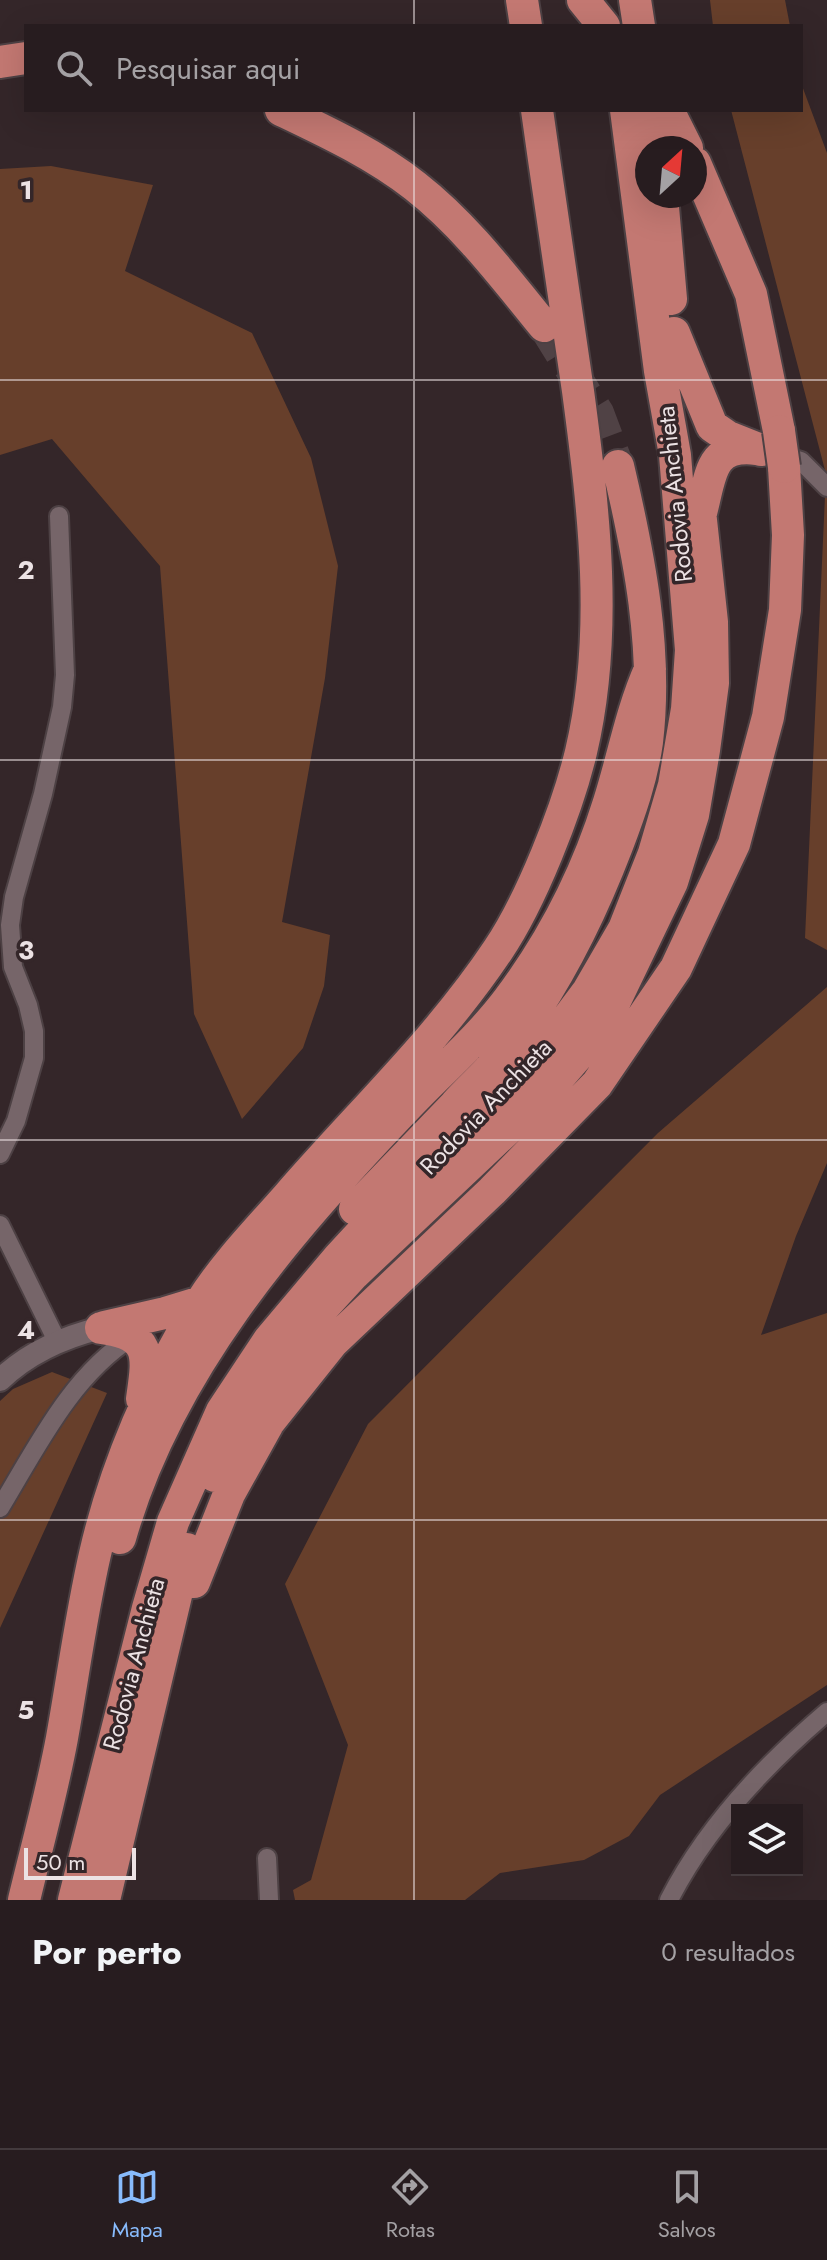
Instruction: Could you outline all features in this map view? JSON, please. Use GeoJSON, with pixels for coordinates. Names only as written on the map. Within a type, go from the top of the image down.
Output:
{"type":"FeatureCollection","features":[{"type":"Feature","properties":{"kind":"highway"},"geometry":{"type":"LineString","coordinates":[[522,0],[526,24]]}},
{"type":"Feature","properties":{"kind":"highway"},"geometry":{"type":"LineString","coordinates":[[583,0],[602,24]]}},
{"type":"Feature","properties":{"kind":"highway"},"geometry":{"type":"LineString","coordinates":[[612,0],[615,24]]}},
{"type":"Feature","properties":{"kind":"highway"},"geometry":{"type":"LineString","coordinates":[[635,0],[639,24]]}},
{"type":"Feature","properties":{"kind":"highway"},"geometry":{"type":"LineString","coordinates":[[0,62],[24,58]]}},
{"type":"Feature","properties":{"kind":"highway"},"geometry":{"type":"LineString","coordinates":[[285,112],[347,142],[414,185],[475,242],[544,326]]}},
{"type":"Feature","properties":{"kind":"highway","name":"Rodovia Anchieta"},"geometry":{"type":"LineString","coordinates":[[24,1900],[62,1738],[95,1552],[118,1473],[139,1419],[201,1302],[332,1145],[401,1073],[500,947],[531,890],[580,756],[592,695],[597,616],[595,523],[537,112]]}},
{"type":"Feature","properties":{"kind":"highway","name":"Rodovia Anchieta"},"geometry":{"type":"LineString","coordinates":[[74,1900],[173,1522],[222,1411],[269,1340],[339,1257],[375,1218],[496,1103],[544,1050],[588,991],[624,929],[654,853],[674,785],[687,709],[691,650],[675,455],[660,371],[626,112]]}},
{"type":"Feature","properties":{"kind":"highway"},"geometry":{"type":"LineString","coordinates":[[651,112],[655,136]]}},
{"type":"Feature","properties":{"kind":"highway"},"geometry":{"type":"LineString","coordinates":[[669,112],[681,136]]}},
{"type":"Feature","properties":{"kind":"highway"},"geometry":{"type":"LineString","coordinates":[[162,1659],[183,1617],[202,1558],[229,1494],[269,1422],[332,1343],[492,1191],[597,1084],[676,968],[734,844],[768,717],[785,610],[788,535],[751,294],[707,190]]}},
{"type":"Feature","properties":{"kind":"highway","name":"Rodovia Anchieta"},"geometry":{"type":"LineString","coordinates":[[104,1900],[180,1571],[194,1526],[231,1443],[265,1388],[320,1311],[354,1274],[513,1124],[580,1053],[613,1005],[666,895],[693,815],[713,683],[712,622],[701,513],[674,333],[663,208]]}},
{"type":"Feature","properties":{"kind":"highway"},"geometry":{"type":"LineString","coordinates":[[674,333],[712,426],[728,437],[774,449]]}},
{"type":"Feature","properties":{"kind":"highway"},"geometry":{"type":"LineString","coordinates":[[701,513],[713,468],[723,453],[739,447],[774,449]]}},
{"type":"Feature","properties":{"kind":"highway"},"geometry":{"type":"LineString","coordinates":[[222,1411],[229,1369],[253,1326],[343,1221],[504,1054],[571,952],[601,888],[639,780],[647,741],[650,669],[641,579],[618,466]]}},
{"type":"Feature","properties":{"kind":"highway"},"geometry":{"type":"LineString","coordinates":[[62,1738],[84,1685],[124,1523],[154,1447],[197,1364],[246,1290],[342,1177],[507,1001],[557,926],[592,853],[634,711],[650,669]]}},
{"type":"Feature","properties":{"kind":"highway"},"geometry":{"type":"LineString","coordinates":[[101,1328],[201,1302]]}},
{"type":"Feature","properties":{"kind":"highway"},"geometry":{"type":"LineString","coordinates":[[101,1328],[121,1331],[140,1344],[147,1362],[139,1419]]}},
{"type":"Feature","properties":{"kind":"street"},"geometry":{"type":"LineString","coordinates":[[774,449],[801,461],[827,487]]}},
{"type":"Feature","properties":{"kind":"street"},"geometry":{"type":"LineString","coordinates":[[0,1154],[16,1121],[34,1058],[34,1031],[28,1005],[13,967],[10,925],[14,897],[43,794],[62,707],[65,675],[59,516]]}},
{"type":"Feature","properties":{"kind":"street"},"geometry":{"type":"LineString","coordinates":[[0,1225],[57,1341]]}},
{"type":"Feature","properties":{"kind":"street"},"geometry":{"type":"LineString","coordinates":[[0,1380],[20,1362],[57,1341],[101,1328]]}},
{"type":"Feature","properties":{"kind":"street"},"geometry":{"type":"LineString","coordinates":[[0,1508],[44,1435],[100,1360],[132,1337]]}},
{"type":"Feature","properties":{"kind":"street"},"geometry":{"type":"LineString","coordinates":[[669,1900],[707,1840],[747,1789],[770,1763],[827,1712]]}},
{"type":"Feature","properties":{"kind":"street"},"geometry":{"type":"LineString","coordinates":[[267,1858],[269,1900]]}},
{"type":"Feature","properties":{"kind":"shaded area"},"geometry":{"type":"Polygon","coordinates":[[[710,0],[785,0],[790,24],[713,24],[710,0]]]}},
{"type":"Feature","properties":{"kind":"shaded area"},"geometry":{"type":"Polygon","coordinates":[[[803,88],[827,153],[827,950],[805,938],[826,474],[732,112],[803,112],[803,88]]]}},
{"type":"Feature","properties":{"kind":"shaded area"},"geometry":{"type":"Polygon","coordinates":[[[51,166],[153,185],[125,271],[252,333],[311,458],[338,566],[325,678],[282,922],[330,935],[324,986],[303,1048],[242,1119],[194,1014],[160,566],[52,439],[0,455],[0,169],[51,166]]]}},
{"type":"Feature","properties":{"kind":"shaded area"},"geometry":{"type":"Polygon","coordinates":[[[827,987],[827,1163],[796,1236],[761,1335],[827,1313],[827,1685],[660,1795],[629,1836],[584,1860],[500,1873],[465,1900],[295,1900],[293,1890],[311,1880],[348,1745],[285,1584],[368,1424],[658,1133],[827,987]]]}},
{"type":"Feature","properties":{"kind":"shaded area"},"geometry":{"type":"Polygon","coordinates":[[[52,1372],[107,1393],[0,1628],[0,1401],[13,1389],[52,1372]]]}},
{"type":"Feature","properties":{"kind":"tunnel"},"geometry":{"type":"LineString","coordinates":[[544,326],[598,413],[618,466]]}}]}
